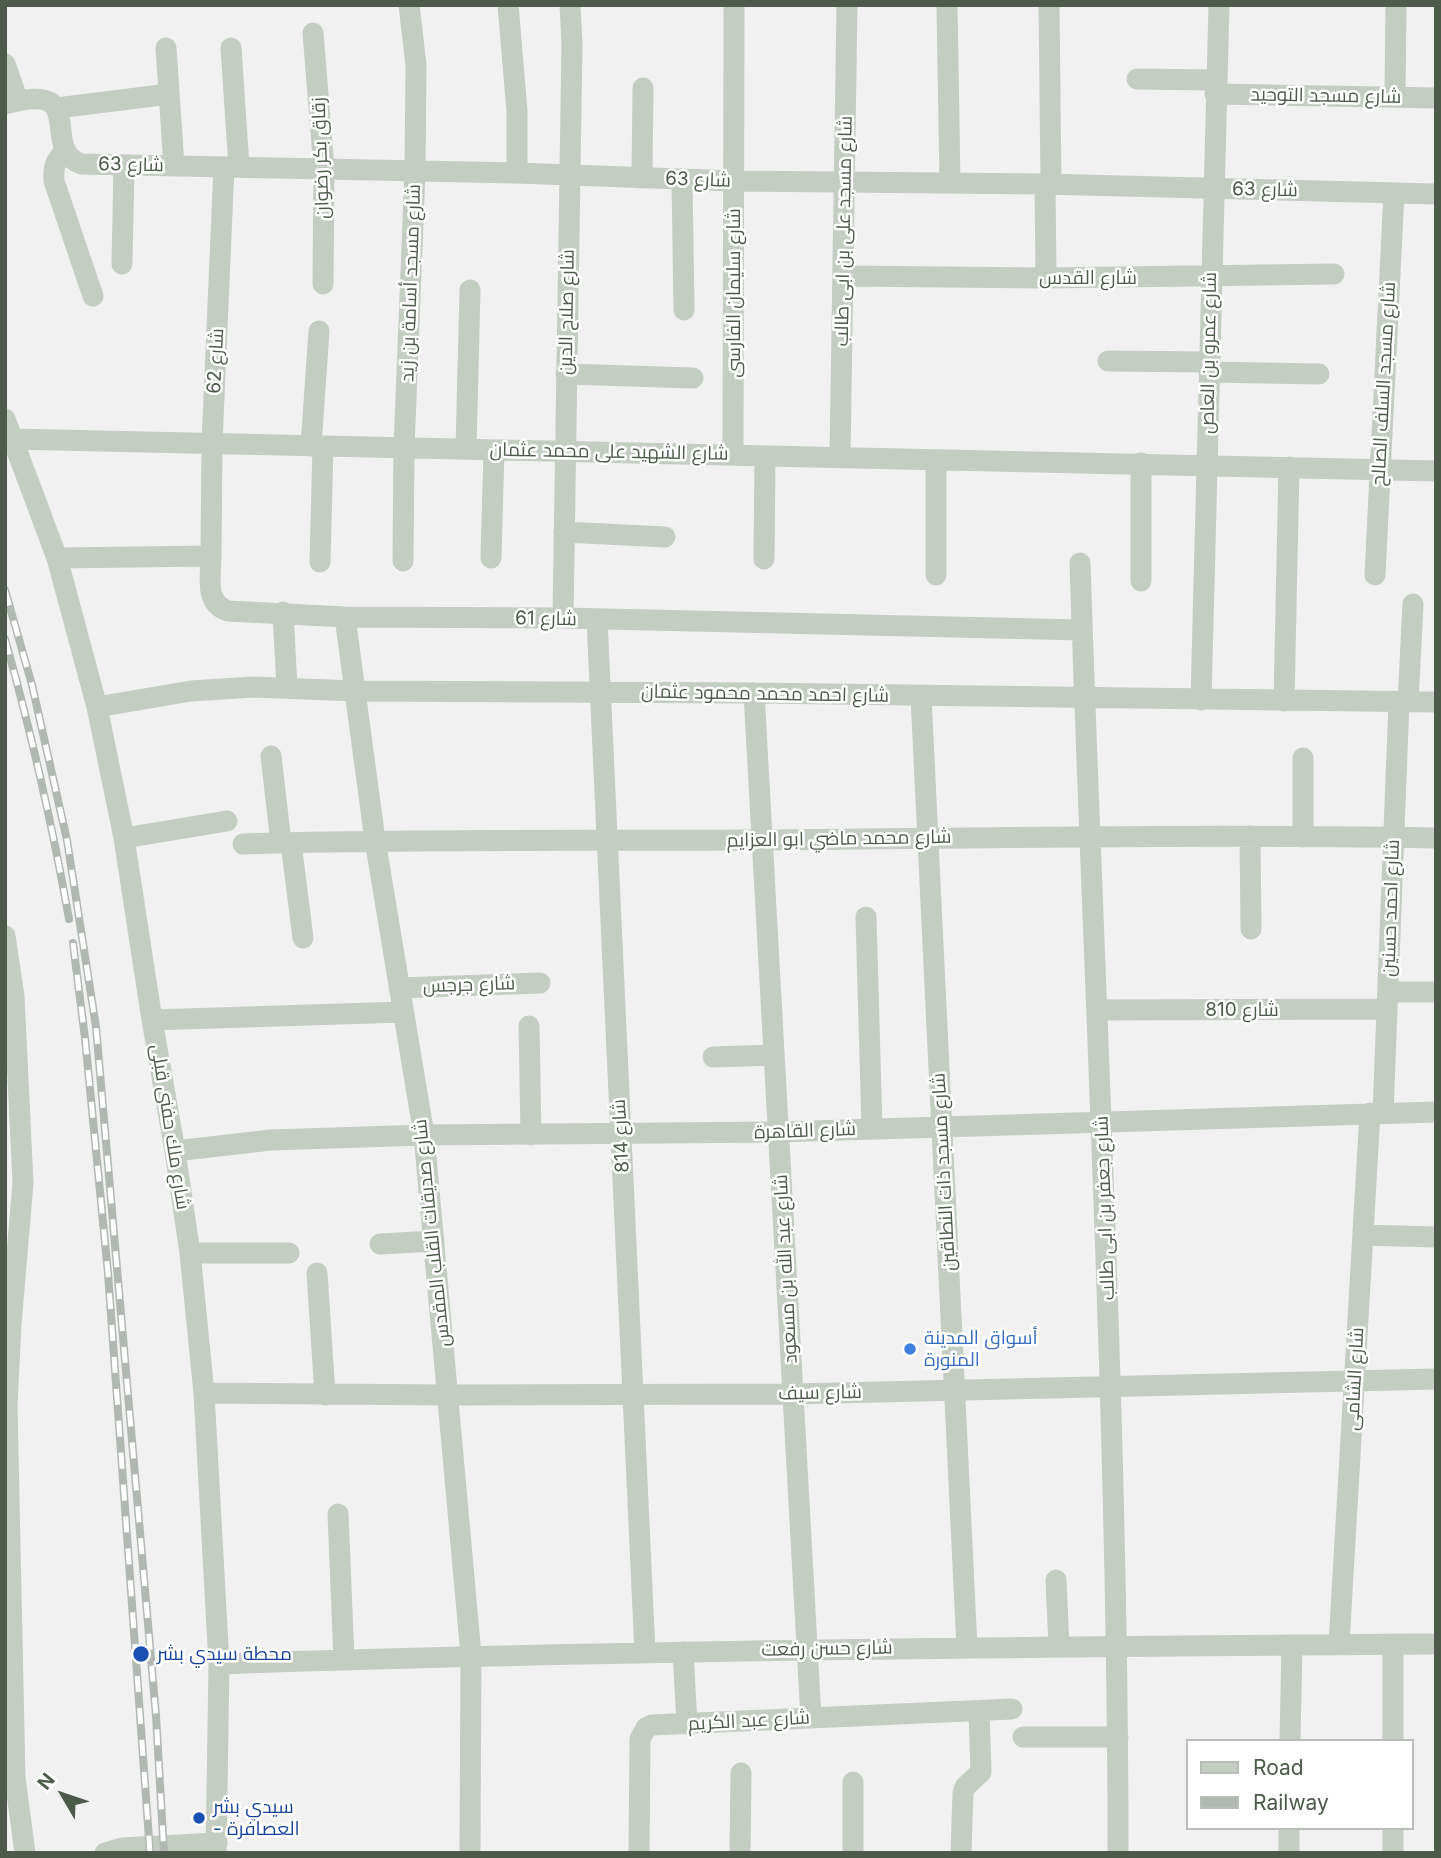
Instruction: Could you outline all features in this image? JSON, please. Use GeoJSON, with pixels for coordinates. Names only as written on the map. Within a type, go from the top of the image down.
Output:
{"type":"FeatureCollection","features":[{"type":"Feature","properties":{"kind":"street","name":"شارع مسجد أسامة بن زيد"},"geometry":{"type":"LineString","coordinates":[[403,561],[404,448],[415,171],[416,65],[410,5]]}},
{"type":"Feature","properties":{"kind":"street"},"geometry":{"type":"LineString","coordinates":[[508,5],[517,111],[517,173]]}},
{"type":"Feature","properties":{"kind":"street","name":"شارع صلاح الدين"},"geometry":{"type":"LineString","coordinates":[[564,618],[572,44],[570,5]]}},
{"type":"Feature","properties":{"kind":"street","name":"شارع سليمان الفارسى"},"geometry":{"type":"LineString","coordinates":[[733,455],[734,5]]}},
{"type":"Feature","properties":{"kind":"street","name":"شارع مسجد على بن ابى طالب"},"geometry":{"type":"LineString","coordinates":[[841,457],[846,5]]}},
{"type":"Feature","properties":{"kind":"street"},"geometry":{"type":"LineString","coordinates":[[947,5],[950,183]]}},
{"type":"Feature","properties":{"kind":"street"},"geometry":{"type":"LineString","coordinates":[[1046,278],[1049,5]]}},
{"type":"Feature","properties":{"kind":"street","name":"شارع عمرو بن العاص"},"geometry":{"type":"LineString","coordinates":[[1201,700],[1219,5]]}},
{"type":"Feature","properties":{"kind":"street"},"geometry":{"type":"LineString","coordinates":[[1395,97],[1396,5]]}},
{"type":"Feature","properties":{"kind":"street","name":"زقاق بكر رضوان"},"geometry":{"type":"LineString","coordinates":[[313,33],[324,169],[323,284]]}},
{"type":"Feature","properties":{"kind":"street"},"geometry":{"type":"LineString","coordinates":[[166,48],[174,166]]}},
{"type":"Feature","properties":{"kind":"street","name":"شارع 62"},"geometry":{"type":"LineString","coordinates":[[211,556],[212,443],[232,167],[231,48]]}},
{"type":"Feature","properties":{"kind":"street"},"geometry":{"type":"LineString","coordinates":[[5,64],[11,102],[30,97],[41,98],[57,108],[66,151],[57,159],[53,169],[54,181],[93,296]]}},
{"type":"Feature","properties":{"kind":"street","name":"شارع مسجد التوحيد"},"geometry":{"type":"LineString","coordinates":[[1137,79],[1216,87],[1436,97]]}},
{"type":"Feature","properties":{"kind":"street"},"geometry":{"type":"LineString","coordinates":[[642,178],[643,88]]}},
{"type":"Feature","properties":{"kind":"street"},"geometry":{"type":"LineString","coordinates":[[57,108],[169,94]]}},
{"type":"Feature","properties":{"kind":"street","name":"شارع 63"},"geometry":{"type":"LineString","coordinates":[[66,151],[69,158],[80,164],[124,166],[1436,194]]}},
{"type":"Feature","properties":{"kind":"street"},"geometry":{"type":"LineString","coordinates":[[122,264],[124,166]]}},
{"type":"Feature","properties":{"kind":"street"},"geometry":{"type":"LineString","coordinates":[[682,180],[684,310]]}},
{"type":"Feature","properties":{"kind":"street","name":"شارع مسجد السلف الصالح"},"geometry":{"type":"LineString","coordinates":[[1375,575],[1394,193]]}},
{"type":"Feature","properties":{"kind":"street","name":"شارع القدس"},"geometry":{"type":"LineString","coordinates":[[843,276],[1046,278],[1334,274]]}},
{"type":"Feature","properties":{"kind":"street"},"geometry":{"type":"LineString","coordinates":[[466,449],[470,290]]}},
{"type":"Feature","properties":{"kind":"street"},"geometry":{"type":"LineString","coordinates":[[319,331],[317,446],[320,562]]}},
{"type":"Feature","properties":{"kind":"street"},"geometry":{"type":"LineString","coordinates":[[1108,361],[1319,374]]}},
{"type":"Feature","properties":{"kind":"street"},"geometry":{"type":"LineString","coordinates":[[566,374],[693,378]]}},
{"type":"Feature","properties":{"kind":"street","name":"شارع الشهيد على محمد عثمان"},"geometry":{"type":"LineString","coordinates":[[9,429],[212,443],[1436,471]]}},
{"type":"Feature","properties":{"kind":"street","name":"شارع ملك حفنى قبلى"},"geometry":{"type":"LineString","coordinates":[[9,429],[57,558],[97,707],[124,838],[152,1020],[176,1151],[190,1253],[204,1393],[219,1664],[216,1848]]}},
{"type":"Feature","properties":{"kind":"street"},"geometry":{"type":"LineString","coordinates":[[491,558],[494,450]]}},
{"type":"Feature","properties":{"kind":"street"},"geometry":{"type":"LineString","coordinates":[[764,559],[765,456]]}},
{"type":"Feature","properties":{"kind":"street"},"geometry":{"type":"LineString","coordinates":[[936,460],[936,575]]}},
{"type":"Feature","properties":{"kind":"street"},"geometry":{"type":"LineString","coordinates":[[1141,463],[1141,581]]}},
{"type":"Feature","properties":{"kind":"street"},"geometry":{"type":"LineString","coordinates":[[1284,701],[1289,467]]}},
{"type":"Feature","properties":{"kind":"street"},"geometry":{"type":"LineString","coordinates":[[564,532],[665,537]]}},
{"type":"Feature","properties":{"kind":"street"},"geometry":{"type":"LineString","coordinates":[[57,558],[211,556]]}},
{"type":"Feature","properties":{"kind":"street","name":"شارع 61"},"geometry":{"type":"LineString","coordinates":[[211,556],[210,596],[220,608],[228,611],[345,617],[564,618],[1082,630]]}},
{"type":"Feature","properties":{"kind":"street","name":"شارع جعفر بن ابى طالب"},"geometry":{"type":"LineString","coordinates":[[1080,563],[1088,835],[1103,1122],[1111,1388],[1118,1646],[1118,1853]]}},
{"type":"Feature","properties":{"kind":"street","name":"شارع احمد حسنين"},"geometry":{"type":"LineString","coordinates":[[1377,1113],[1387,1000],[1403,702],[1413,604]]}},
{"type":"Feature","properties":{"kind":"street"},"geometry":{"type":"LineString","coordinates":[[283,612],[287,688]]}},
{"type":"Feature","properties":{"kind":"street","name":"شارع صديقات القلب المقدس"},"geometry":{"type":"LineString","coordinates":[[345,617],[375,840],[424,1135],[471,1656],[470,1853]]}},
{"type":"Feature","properties":{"kind":"street","name":"شارع 814"},"geometry":{"type":"LineString","coordinates":[[597,620],[645,1653]]}},
{"type":"Feature","properties":{"kind":"street","name":"شارع احمد محمد محمود عثمان"},"geometry":{"type":"LineString","coordinates":[[97,707],[213,689],[287,688],[355,691],[601,691],[1436,702]]}},
{"type":"Feature","properties":{"kind":"street","name":"شارع عبد الله بن مسعود"},"geometry":{"type":"LineString","coordinates":[[754,693],[811,1718]]}},
{"type":"Feature","properties":{"kind":"street","name":"شارع مسجد ذات النطاقين"},"geometry":{"type":"LineString","coordinates":[[921,696],[967,1647]]}},
{"type":"Feature","properties":{"kind":"street"},"geometry":{"type":"LineString","coordinates":[[271,756],[303,938]]}},
{"type":"Feature","properties":{"kind":"street"},"geometry":{"type":"LineString","coordinates":[[1303,758],[1303,837]]}},
{"type":"Feature","properties":{"kind":"street"},"geometry":{"type":"LineString","coordinates":[[124,838],[228,821]]}},
{"type":"Feature","properties":{"kind":"street","name":"شارع محمد ماضي ابو العزايم"},"geometry":{"type":"LineString","coordinates":[[243,844],[375,840],[762,840],[1088,835],[1436,838]]}},
{"type":"Feature","properties":{"kind":"street"},"geometry":{"type":"LineString","coordinates":[[1250,836],[1251,929]]}},
{"type":"Feature","properties":{"kind":"street"},"geometry":{"type":"LineString","coordinates":[[866,916],[872,1128]]}},
{"type":"Feature","properties":{"kind":"street"},"geometry":{"type":"LineString","coordinates":[[5,936],[10,997],[14,1184],[6,1405],[9,1644],[15,1778],[24,1853]]}},
{"type":"Feature","properties":{"kind":"street","name":"شارع جرجس"},"geometry":{"type":"LineString","coordinates":[[399,988],[540,983]]}},
{"type":"Feature","properties":{"kind":"street","name":"شارع 810"},"geometry":{"type":"LineString","coordinates":[[1097,1010],[1387,1000],[1436,992]]}},
{"type":"Feature","properties":{"kind":"street"},"geometry":{"type":"LineString","coordinates":[[152,1020],[403,1012]]}},
{"type":"Feature","properties":{"kind":"street"},"geometry":{"type":"LineString","coordinates":[[529,1026],[531,1135]]}},
{"type":"Feature","properties":{"kind":"street"},"geometry":{"type":"LineString","coordinates":[[713,1057],[774,1055]]}},
{"type":"Feature","properties":{"kind":"street","name":"شارع القاهرة"},"geometry":{"type":"LineString","coordinates":[[176,1151],[271,1140],[424,1135],[778,1132],[1436,1112]]}},
{"type":"Feature","properties":{"kind":"street","name":"شارع الشامى"},"geometry":{"type":"LineString","coordinates":[[1339,1644],[1363,1235],[1377,1113]]}},
{"type":"Feature","properties":{"kind":"street"},"geometry":{"type":"LineString","coordinates":[[1363,1235],[1436,1237]]}},
{"type":"Feature","properties":{"kind":"street"},"geometry":{"type":"LineString","coordinates":[[380,1244],[434,1241]]}},
{"type":"Feature","properties":{"kind":"street"},"geometry":{"type":"LineString","coordinates":[[190,1253],[289,1253]]}},
{"type":"Feature","properties":{"kind":"street"},"geometry":{"type":"LineString","coordinates":[[317,1273],[325,1395]]}},
{"type":"Feature","properties":{"kind":"street","name":"شارع سيف"},"geometry":{"type":"LineString","coordinates":[[204,1393],[633,1396],[1111,1388],[1436,1379]]}},
{"type":"Feature","properties":{"kind":"street"},"geometry":{"type":"LineString","coordinates":[[338,1514],[344,1660]]}},
{"type":"Feature","properties":{"kind":"street"},"geometry":{"type":"LineString","coordinates":[[1056,1580],[1059,1647]]}},
{"type":"Feature","properties":{"kind":"street"},"geometry":{"type":"LineString","coordinates":[[1393,1644],[1393,1739]]}},
{"type":"Feature","properties":{"kind":"street","name":"شارع حسن رفعت"},"geometry":{"type":"LineString","coordinates":[[219,1664],[807,1649],[1436,1644]]}},
{"type":"Feature","properties":{"kind":"street"},"geometry":{"type":"LineString","coordinates":[[1290,1739],[1292,1645]]}},
{"type":"Feature","properties":{"kind":"street"},"geometry":{"type":"LineString","coordinates":[[683,1652],[687,1724]]}},
{"type":"Feature","properties":{"kind":"street","name":"شارع عبد الكريم"},"geometry":{"type":"LineString","coordinates":[[639,1853],[642,1731],[652,1725],[1012,1709]]}},
{"type":"Feature","properties":{"kind":"street"},"geometry":{"type":"LineString","coordinates":[[961,1853],[963,1793],[965,1787],[981,1772],[979,1711]]}},
{"type":"Feature","properties":{"kind":"street"},"geometry":{"type":"LineString","coordinates":[[1023,1737],[1118,1737]]}},
{"type":"Feature","properties":{"kind":"street"},"geometry":{"type":"LineString","coordinates":[[740,1853],[741,1773]]}},
{"type":"Feature","properties":{"kind":"street"},"geometry":{"type":"LineString","coordinates":[[853,1782],[853,1853]]}},
{"type":"Feature","properties":{"kind":"street"},"geometry":{"type":"LineString","coordinates":[[1289,1830],[1289,1853]]}},
{"type":"Feature","properties":{"kind":"street"},"geometry":{"type":"LineString","coordinates":[[1393,1830],[1393,1853]]}},
{"type":"Feature","properties":{"kind":"street"},"geometry":{"type":"LineString","coordinates":[[105,1853],[122,1849],[216,1848]]}},
{"type":"Feature","properties":{"kind":"railway"},"geometry":{"type":"LineString","coordinates":[[5,590],[32,685],[67,840],[96,1027],[156,1716],[164,1853]]}},
{"type":"Feature","properties":{"kind":"railway"},"geometry":{"type":"LineString","coordinates":[[5,639],[24,708],[69,919]]}},
{"type":"Feature","properties":{"kind":"railway"},"geometry":{"type":"LineString","coordinates":[[73,943],[108,1273],[150,1853]]}},
{"type":"Feature","properties":{"kind":"place","name":"أسواق المدينة المنورة"},"geometry":{"type":"Point","coordinates":[910,1349]}},
{"type":"Feature","properties":{"kind":"place","name":"محطة سيدي بشر"},"geometry":{"type":"Point","coordinates":[141,1654]}},
{"type":"Feature","properties":{"kind":"place","name":"سيدي بشر - العصافرة"},"geometry":{"type":"Point","coordinates":[199,1818]}}]}
